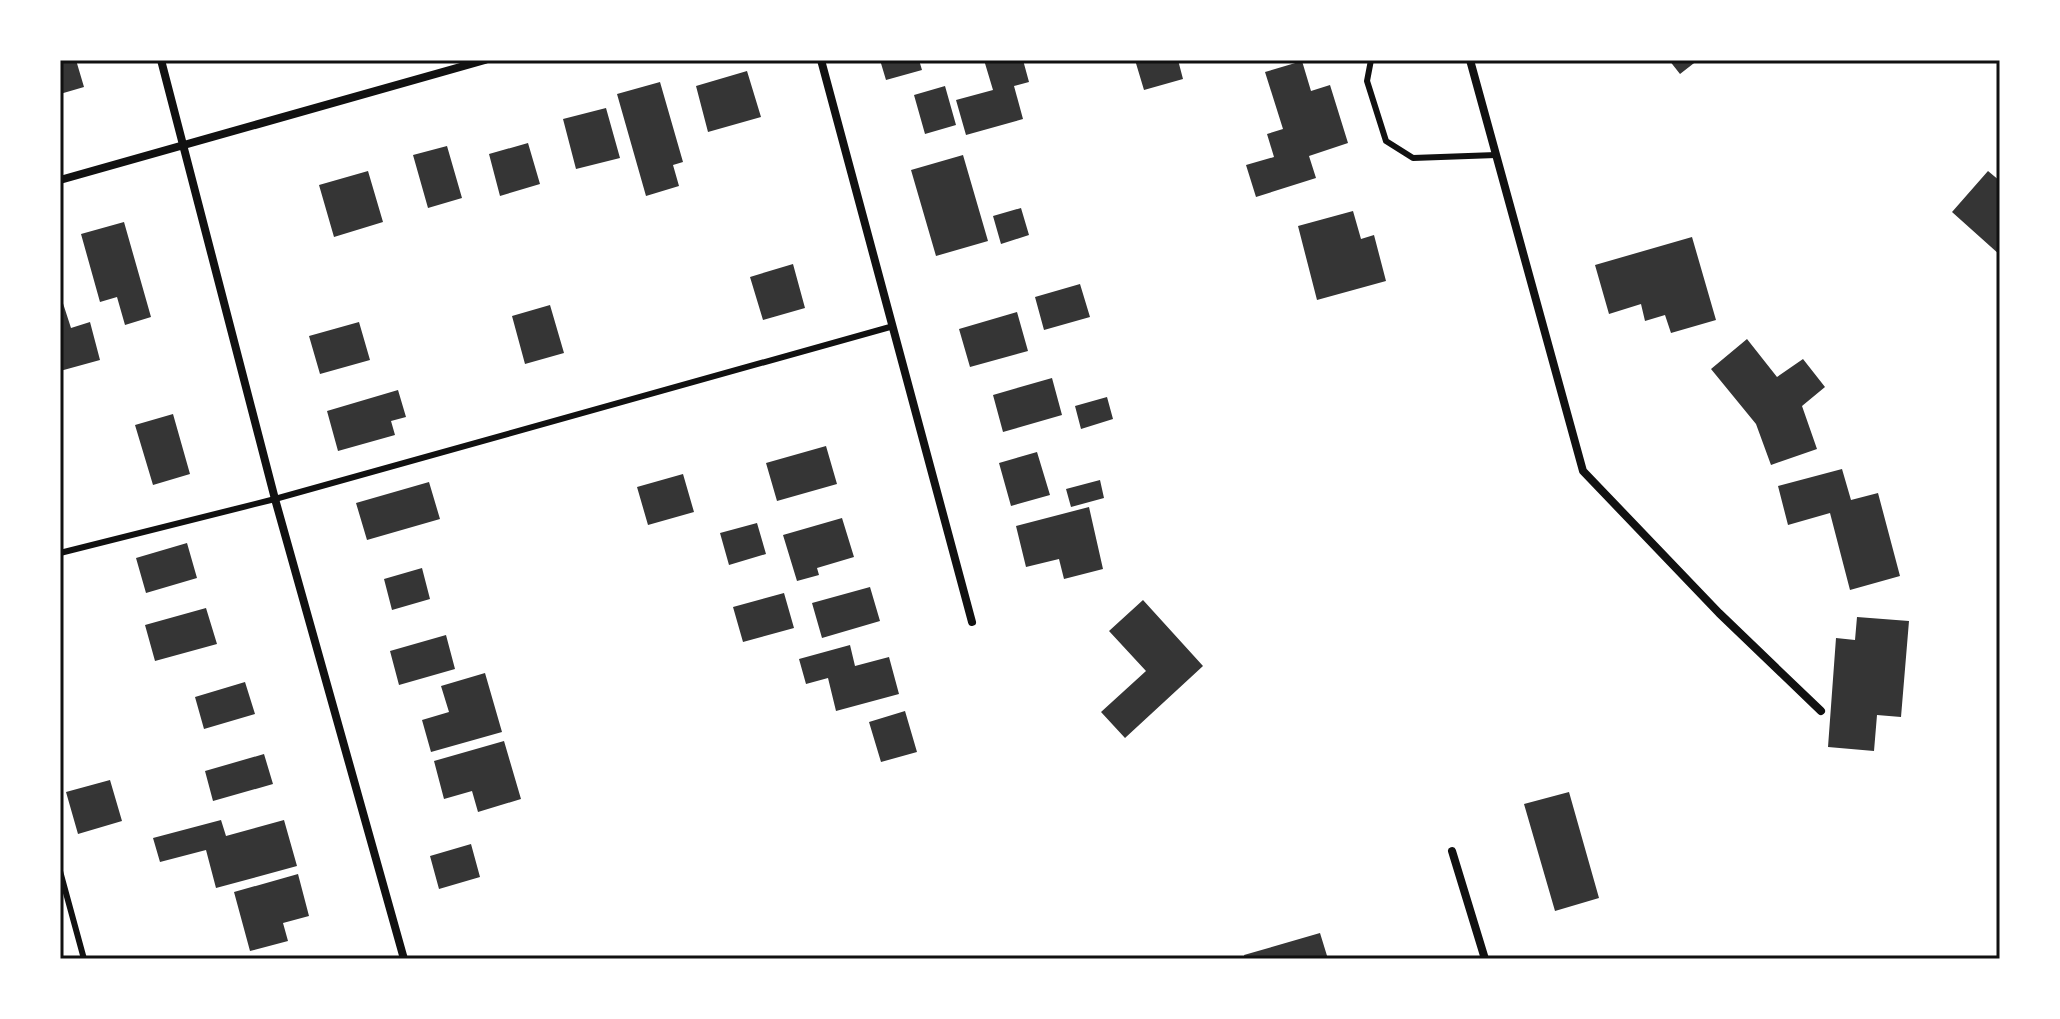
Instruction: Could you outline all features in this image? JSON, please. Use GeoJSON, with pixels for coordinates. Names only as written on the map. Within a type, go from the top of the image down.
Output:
{"type":"FeatureCollection","features":[{"type":"Feature","properties":{"kind":"street"},"geometry":{"type":"LineString","coordinates":[[161,60],[186,144],[275,499],[404,959]]}},
{"type":"Feature","properties":{"kind":"street"},"geometry":{"type":"LineString","coordinates":[[60,180],[485,60]]}},
{"type":"Feature","properties":{"kind":"street"},"geometry":{"type":"LineString","coordinates":[[821,60],[890,327],[972,622]]}},
{"type":"Feature","properties":{"kind":"street"},"geometry":{"type":"LineString","coordinates":[[1470,60],[1583,471],[1735,629],[1821,711]]}},
{"type":"Feature","properties":{"kind":"street"},"geometry":{"type":"LineString","coordinates":[[1452,851],[1485,959]]}},
{"type":"Feature","properties":{"kind":"lane"},"geometry":{"type":"LineString","coordinates":[[1371,60],[1367,81],[1386,141],[1413,158],[1496,155]]}},
{"type":"Feature","properties":{"kind":"lane"},"geometry":{"type":"LineString","coordinates":[[60,553],[275,499],[890,327]]}},
{"type":"Feature","properties":{"kind":"lane"},"geometry":{"type":"LineString","coordinates":[[60,871],[84,959]]}},
{"type":"Feature","properties":{"kind":"building"},"geometry":{"type":"Polygon","coordinates":[[[60,60],[76,60],[84,87],[60,94],[60,60]]]}},
{"type":"Feature","properties":{"kind":"building"},"geometry":{"type":"Polygon","coordinates":[[[880,60],[919,60],[922,70],[886,80],[880,60]]]}},
{"type":"Feature","properties":{"kind":"building"},"geometry":{"type":"Polygon","coordinates":[[[984,60],[1023,60],[1029,82],[1014,86],[1023,119],[966,135],[956,100],[993,90],[984,60]]]}},
{"type":"Feature","properties":{"kind":"building"},"geometry":{"type":"Polygon","coordinates":[[[1135,60],[1178,60],[1183,79],[1144,90],[1135,60]]]}},
{"type":"Feature","properties":{"kind":"building"},"geometry":{"type":"Polygon","coordinates":[[[1669,60],[1698,60],[1680,74],[1669,60]]]}},
{"type":"Feature","properties":{"kind":"building"},"geometry":{"type":"Polygon","coordinates":[[[1302,61],[1311,91],[1330,85],[1348,143],[1309,156],[1316,178],[1256,197],[1246,165],[1274,157],[1267,134],[1283,129],[1265,72],[1302,61]]]}},
{"type":"Feature","properties":{"kind":"building"},"geometry":{"type":"Polygon","coordinates":[[[747,71],[761,117],[708,132],[696,86],[747,71]]]}},
{"type":"Feature","properties":{"kind":"building"},"geometry":{"type":"Polygon","coordinates":[[[660,82],[683,162],[673,165],[679,186],[646,196],[617,94],[660,82]]]}},
{"type":"Feature","properties":{"kind":"building"},"geometry":{"type":"Polygon","coordinates":[[[945,86],[956,125],[925,134],[914,95],[945,86]]]}},
{"type":"Feature","properties":{"kind":"building"},"geometry":{"type":"Polygon","coordinates":[[[606,108],[620,158],[576,169],[563,119],[606,108]]]}},
{"type":"Feature","properties":{"kind":"building"},"geometry":{"type":"Polygon","coordinates":[[[528,143],[540,184],[500,196],[489,154],[528,143]]]}},
{"type":"Feature","properties":{"kind":"building"},"geometry":{"type":"Polygon","coordinates":[[[447,146],[462,198],[428,208],[413,155],[447,146]]]}},
{"type":"Feature","properties":{"kind":"building"},"geometry":{"type":"Polygon","coordinates":[[[963,155],[988,241],[936,256],[911,170],[963,155]]]}},
{"type":"Feature","properties":{"kind":"building"},"geometry":{"type":"Polygon","coordinates":[[[368,171],[383,222],[334,237],[319,185],[368,171]]]}},
{"type":"Feature","properties":{"kind":"building"},"geometry":{"type":"Polygon","coordinates":[[[1988,171],[2000,181],[2000,255],[1952,212],[1988,171]]]}},
{"type":"Feature","properties":{"kind":"building"},"geometry":{"type":"Polygon","coordinates":[[[1021,208],[1029,235],[1001,244],[993,216],[1021,208]]]}},
{"type":"Feature","properties":{"kind":"building"},"geometry":{"type":"Polygon","coordinates":[[[1353,211],[1361,239],[1374,235],[1386,281],[1317,300],[1298,226],[1353,211]]]}},
{"type":"Feature","properties":{"kind":"building"},"geometry":{"type":"Polygon","coordinates":[[[124,222],[151,317],[125,325],[117,297],[100,302],[81,234],[124,222]]]}},
{"type":"Feature","properties":{"kind":"building"},"geometry":{"type":"Polygon","coordinates":[[[1692,237],[1716,320],[1671,333],[1665,315],[1645,321],[1641,304],[1609,314],[1595,265],[1692,237]]]}},
{"type":"Feature","properties":{"kind":"building"},"geometry":{"type":"Polygon","coordinates":[[[793,264],[805,308],[763,320],[750,277],[793,264]]]}},
{"type":"Feature","properties":{"kind":"building"},"geometry":{"type":"Polygon","coordinates":[[[1080,284],[1090,317],[1044,330],[1035,297],[1080,284]]]}},
{"type":"Feature","properties":{"kind":"building"},"geometry":{"type":"Polygon","coordinates":[[[60,294],[71,328],[90,322],[100,360],[60,371],[60,294]]]}},
{"type":"Feature","properties":{"kind":"building"},"geometry":{"type":"Polygon","coordinates":[[[550,305],[564,353],[525,364],[512,316],[550,305]]]}},
{"type":"Feature","properties":{"kind":"building"},"geometry":{"type":"Polygon","coordinates":[[[1017,312],[1028,351],[970,367],[959,329],[1017,312]]]}},
{"type":"Feature","properties":{"kind":"building"},"geometry":{"type":"Polygon","coordinates":[[[359,322],[370,360],[320,374],[309,336],[359,322]]]}},
{"type":"Feature","properties":{"kind":"building"},"geometry":{"type":"Polygon","coordinates":[[[1747,339],[1777,377],[1803,359],[1825,387],[1802,406],[1817,449],[1771,465],[1756,424],[1711,369],[1747,339]]]}},
{"type":"Feature","properties":{"kind":"building"},"geometry":{"type":"Polygon","coordinates":[[[1052,378],[1062,415],[1003,432],[993,395],[1052,378]]]}},
{"type":"Feature","properties":{"kind":"building"},"geometry":{"type":"Polygon","coordinates":[[[398,390],[406,417],[391,421],[395,435],[338,451],[327,411],[398,390]]]}},
{"type":"Feature","properties":{"kind":"building"},"geometry":{"type":"Polygon","coordinates":[[[1107,397],[1113,419],[1081,429],[1075,406],[1107,397]]]}},
{"type":"Feature","properties":{"kind":"building"},"geometry":{"type":"Polygon","coordinates":[[[173,414],[190,474],[153,485],[135,425],[173,414]]]}},
{"type":"Feature","properties":{"kind":"building"},"geometry":{"type":"Polygon","coordinates":[[[826,446],[837,484],[777,501],[766,463],[826,446]]]}},
{"type":"Feature","properties":{"kind":"building"},"geometry":{"type":"Polygon","coordinates":[[[1037,452],[1050,495],[1011,506],[999,463],[1037,452]]]}},
{"type":"Feature","properties":{"kind":"building"},"geometry":{"type":"Polygon","coordinates":[[[1842,469],[1851,500],[1878,493],[1900,576],[1850,590],[1830,513],[1788,525],[1778,486],[1842,469]]]}},
{"type":"Feature","properties":{"kind":"building"},"geometry":{"type":"Polygon","coordinates":[[[683,474],[694,512],[648,525],[637,487],[683,474]]]}},
{"type":"Feature","properties":{"kind":"building"},"geometry":{"type":"Polygon","coordinates":[[[1100,480],[1104,498],[1071,507],[1066,489],[1100,480]]]}},
{"type":"Feature","properties":{"kind":"building"},"geometry":{"type":"Polygon","coordinates":[[[429,482],[440,519],[367,540],[356,503],[429,482]]]}},
{"type":"Feature","properties":{"kind":"building"},"geometry":{"type":"Polygon","coordinates":[[[1089,507],[1103,569],[1064,579],[1059,559],[1026,567],[1016,526],[1089,507]]]}},
{"type":"Feature","properties":{"kind":"building"},"geometry":{"type":"Polygon","coordinates":[[[842,518],[854,557],[817,568],[819,575],[797,581],[783,535],[842,518]]]}},
{"type":"Feature","properties":{"kind":"building"},"geometry":{"type":"Polygon","coordinates":[[[757,523],[766,554],[729,565],[720,533],[757,523]]]}},
{"type":"Feature","properties":{"kind":"building"},"geometry":{"type":"Polygon","coordinates":[[[187,543],[197,578],[146,593],[136,558],[187,543]]]}},
{"type":"Feature","properties":{"kind":"building"},"geometry":{"type":"Polygon","coordinates":[[[422,568],[430,599],[392,610],[384,579],[422,568]]]}},
{"type":"Feature","properties":{"kind":"building"},"geometry":{"type":"Polygon","coordinates":[[[870,587],[880,621],[822,638],[812,603],[870,587]]]}},
{"type":"Feature","properties":{"kind":"building"},"geometry":{"type":"Polygon","coordinates":[[[784,593],[794,628],[743,642],[733,607],[784,593]]]}},
{"type":"Feature","properties":{"kind":"building"},"geometry":{"type":"Polygon","coordinates":[[[1143,600],[1203,666],[1125,738],[1101,712],[1146,671],[1109,631],[1143,600]]]}},
{"type":"Feature","properties":{"kind":"building"},"geometry":{"type":"Polygon","coordinates":[[[206,608],[217,644],[155,661],[145,625],[206,608]]]}},
{"type":"Feature","properties":{"kind":"building"},"geometry":{"type":"Polygon","coordinates":[[[1857,617],[1909,621],[1901,717],[1877,715],[1874,751],[1828,747],[1836,638],[1855,640],[1857,617]]]}},
{"type":"Feature","properties":{"kind":"building"},"geometry":{"type":"Polygon","coordinates":[[[446,635],[455,669],[399,685],[390,651],[446,635]]]}},
{"type":"Feature","properties":{"kind":"building"},"geometry":{"type":"Polygon","coordinates":[[[850,645],[855,666],[889,657],[899,694],[836,711],[828,678],[806,684],[799,659],[850,645]]]}},
{"type":"Feature","properties":{"kind":"building"},"geometry":{"type":"Polygon","coordinates":[[[485,673],[502,732],[431,752],[422,720],[449,712],[441,686],[485,673]]]}},
{"type":"Feature","properties":{"kind":"building"},"geometry":{"type":"Polygon","coordinates":[[[245,682],[255,714],[204,729],[195,697],[245,682]]]}},
{"type":"Feature","properties":{"kind":"building"},"geometry":{"type":"Polygon","coordinates":[[[905,711],[917,752],[881,762],[869,722],[905,711]]]}},
{"type":"Feature","properties":{"kind":"building"},"geometry":{"type":"Polygon","coordinates":[[[504,741],[521,799],[478,812],[472,791],[444,799],[434,761],[504,741]]]}},
{"type":"Feature","properties":{"kind":"building"},"geometry":{"type":"Polygon","coordinates":[[[264,754],[273,784],[213,801],[205,771],[264,754]]]}},
{"type":"Feature","properties":{"kind":"building"},"geometry":{"type":"Polygon","coordinates":[[[110,780],[122,821],[78,834],[66,792],[110,780]]]}},
{"type":"Feature","properties":{"kind":"building"},"geometry":{"type":"Polygon","coordinates":[[[1569,792],[1599,898],[1555,911],[1524,804],[1569,792]]]}},
{"type":"Feature","properties":{"kind":"building"},"geometry":{"type":"Polygon","coordinates":[[[221,820],[226,836],[284,820],[297,866],[216,888],[206,850],[160,862],[153,838],[221,820]]]}},
{"type":"Feature","properties":{"kind":"building"},"geometry":{"type":"Polygon","coordinates":[[[471,844],[480,877],[439,889],[430,856],[471,844]]]}},
{"type":"Feature","properties":{"kind":"building"},"geometry":{"type":"Polygon","coordinates":[[[298,874],[309,916],[283,923],[288,941],[250,951],[234,892],[298,874]]]}},
{"type":"Feature","properties":{"kind":"building"},"geometry":{"type":"Polygon","coordinates":[[[1320,933],[1328,959],[1245,959],[1244,955],[1320,933]]]}}]}
